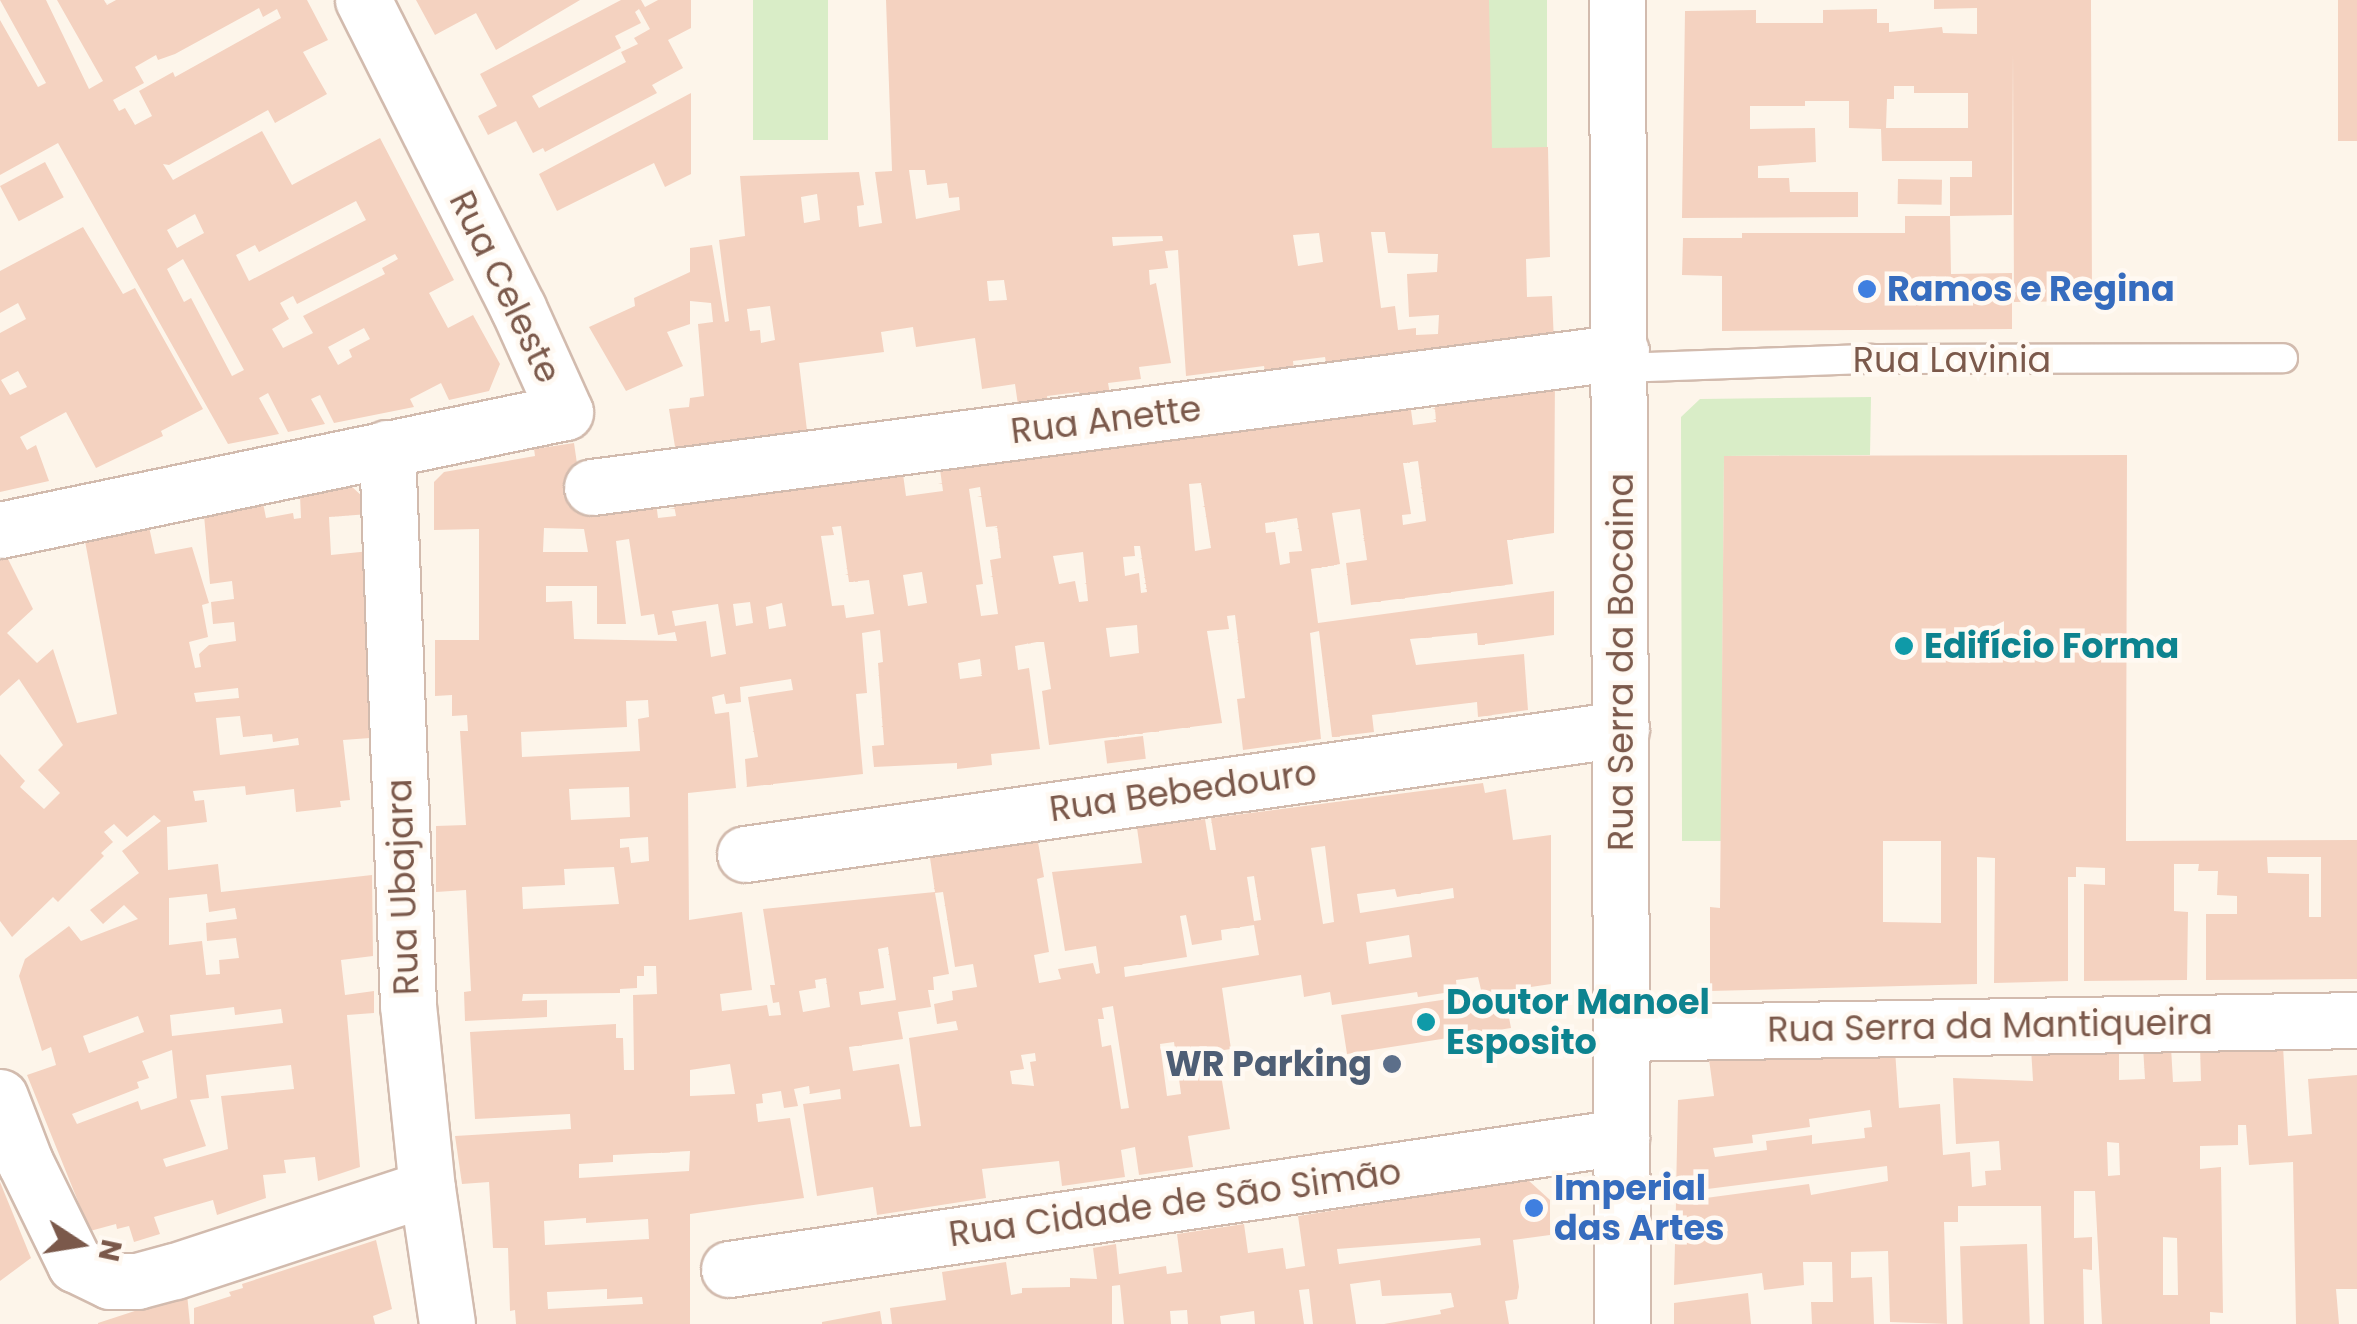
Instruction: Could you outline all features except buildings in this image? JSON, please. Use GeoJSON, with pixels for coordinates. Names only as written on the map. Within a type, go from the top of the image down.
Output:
{"type":"FeatureCollection","features":[{"type":"Feature","properties":{"kind":"street","name":"Rua Celeste"},"geometry":{"type":"LineString","coordinates":[[363,0],[518,308],[565,412],[388,448]]}},
{"type":"Feature","properties":{"kind":"street","name":"Rua Serra da Bocaina"},"geometry":{"type":"LineString","coordinates":[[1617,0],[1622,1324]]}},
{"type":"Feature","properties":{"kind":"street","name":"Rua Anette"},"geometry":{"type":"LineString","coordinates":[[592,487],[1621,360]]}},
{"type":"Feature","properties":{"kind":"street"},"geometry":{"type":"LineString","coordinates":[[0,530],[388,448]]}},
{"type":"Feature","properties":{"kind":"street","name":"Rua Ubajara"},"geometry":{"type":"LineString","coordinates":[[388,448],[408,1005],[426,1188],[447,1324]]}},
{"type":"Feature","properties":{"kind":"street","name":"Rua Bebedouro"},"geometry":{"type":"LineString","coordinates":[[745,854],[1620,729]]}},
{"type":"Feature","properties":{"kind":"street","name":"Rua Serra da Mantiqueira"},"geometry":{"type":"LineString","coordinates":[[1622,1032],[2357,1020]]}},
{"type":"Feature","properties":{"kind":"street"},"geometry":{"type":"LineString","coordinates":[[0,1096],[25,1162],[75,1264],[110,1281],[137,1281],[175,1271],[426,1188]]}},
{"type":"Feature","properties":{"kind":"street","name":"Rua Cidade de São Simão"},"geometry":{"type":"LineString","coordinates":[[729,1270],[1621,1136]]}},
{"type":"Feature","properties":{"kind":"lane","name":"Rua Lavinia"},"geometry":{"type":"LineString","coordinates":[[1621,360],[2282,358]]}},
{"type":"Feature","properties":{"kind":"green space"},"geometry":{"type":"Polygon","coordinates":[[[753,0],[828,0],[828,140],[753,140],[753,0]]]}},
{"type":"Feature","properties":{"kind":"green space"},"geometry":{"type":"Polygon","coordinates":[[[1489,0],[1547,0],[1547,148],[1489,148],[1489,0]]]}},
{"type":"Feature","properties":{"kind":"green space"},"geometry":{"type":"Polygon","coordinates":[[[1871,397],[1870,455],[1724,456],[1721,841],[1682,841],[1681,417],[1700,399],[1871,397]]]}},
{"type":"Feature","properties":{"kind":"place","name":"Ramos e Regina"},"geometry":{"type":"Point","coordinates":[1867,289]}},
{"type":"Feature","properties":{"kind":"place","name":"Edifício Forma"},"geometry":{"type":"Point","coordinates":[1904,646]}},
{"type":"Feature","properties":{"kind":"place","name":"Doutor Manoel Esposito"},"geometry":{"type":"Point","coordinates":[1426,1022]}},
{"type":"Feature","properties":{"kind":"place","name":"WR Parking"},"geometry":{"type":"Point","coordinates":[1392,1064]}},
{"type":"Feature","properties":{"kind":"place","name":"Imperial das Artes"},"geometry":{"type":"Point","coordinates":[1534,1208]}}]}
